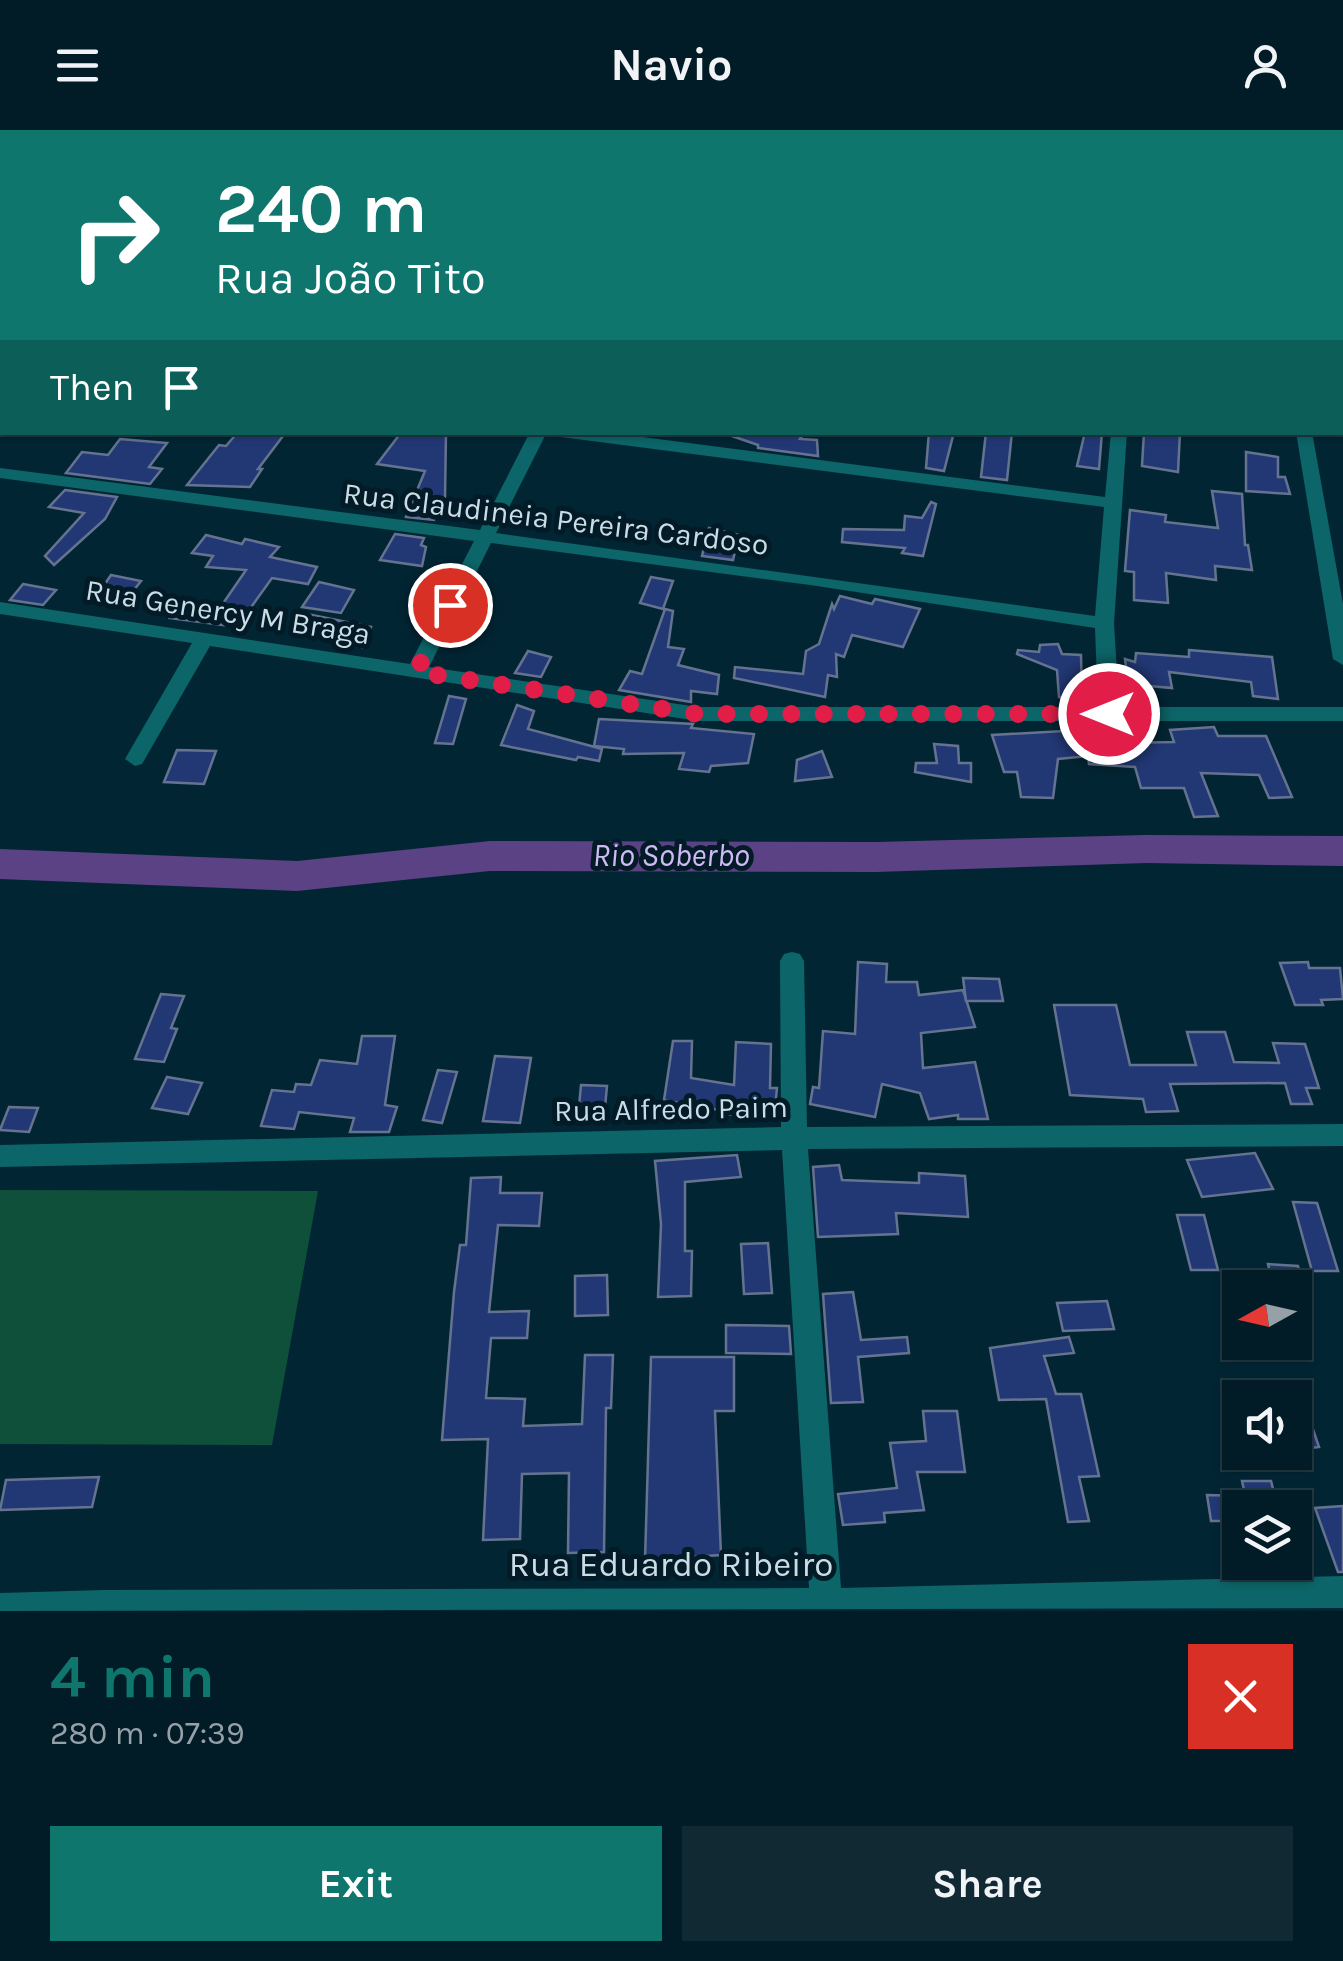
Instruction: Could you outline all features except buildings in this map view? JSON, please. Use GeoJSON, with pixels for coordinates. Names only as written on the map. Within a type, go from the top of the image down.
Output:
{"type":"FeatureCollection","features":[{"type":"Feature","properties":{"kind":"street"},"geometry":{"type":"LineString","coordinates":[[416,672],[537,435]]}},
{"type":"Feature","properties":{"kind":"street"},"geometry":{"type":"LineString","coordinates":[[584,435],[1113,504]]}},
{"type":"Feature","properties":{"kind":"street"},"geometry":{"type":"LineString","coordinates":[[1109,714],[1104,623],[1120,435]]}},
{"type":"Feature","properties":{"kind":"street"},"geometry":{"type":"LineString","coordinates":[[1305,435],[1343,658]]}},
{"type":"Feature","properties":{"kind":"street","name":"Rua Claudineia Pereira Cardoso"},"geometry":{"type":"LineString","coordinates":[[0,472],[810,579],[1104,623]]}},
{"type":"Feature","properties":{"kind":"street","name":"Rua Genercy M Braga"},"geometry":{"type":"LineString","coordinates":[[0,608],[698,714],[1343,714]]}},
{"type":"Feature","properties":{"kind":"street"},"geometry":{"type":"LineString","coordinates":[[134,760],[205,638]]}},
{"type":"Feature","properties":{"kind":"street"},"geometry":{"type":"LineString","coordinates":[[792,961],[794,1138],[828,1608]]}},
{"type":"Feature","properties":{"kind":"street","name":"Rua Alfredo Paim"},"geometry":{"type":"LineString","coordinates":[[0,1156],[794,1138],[1343,1135]]}},
{"type":"Feature","properties":{"kind":"street","name":"Rua Eduardo Ribeiro"},"geometry":{"type":"LineString","coordinates":[[0,1610],[828,1608],[1203,1592],[1343,1592]]}},
{"type":"Feature","properties":{"kind":"green space"},"geometry":{"type":"Polygon","coordinates":[[[0,1190],[318,1191],[272,1445],[0,1444],[0,1190]]]}},
{"type":"Feature","properties":{"kind":"waterway","name":"Rio Soberbo"},"geometry":{"type":"LineString","coordinates":[[0,864],[297,876],[490,856],[876,857],[1146,849],[1343,851]]}},
{"type":"Feature","properties":{"kind":"route"},"geometry":{"type":"LineString","coordinates":[[450,605],[416,672],[698,714],[1109,714]]}}]}
